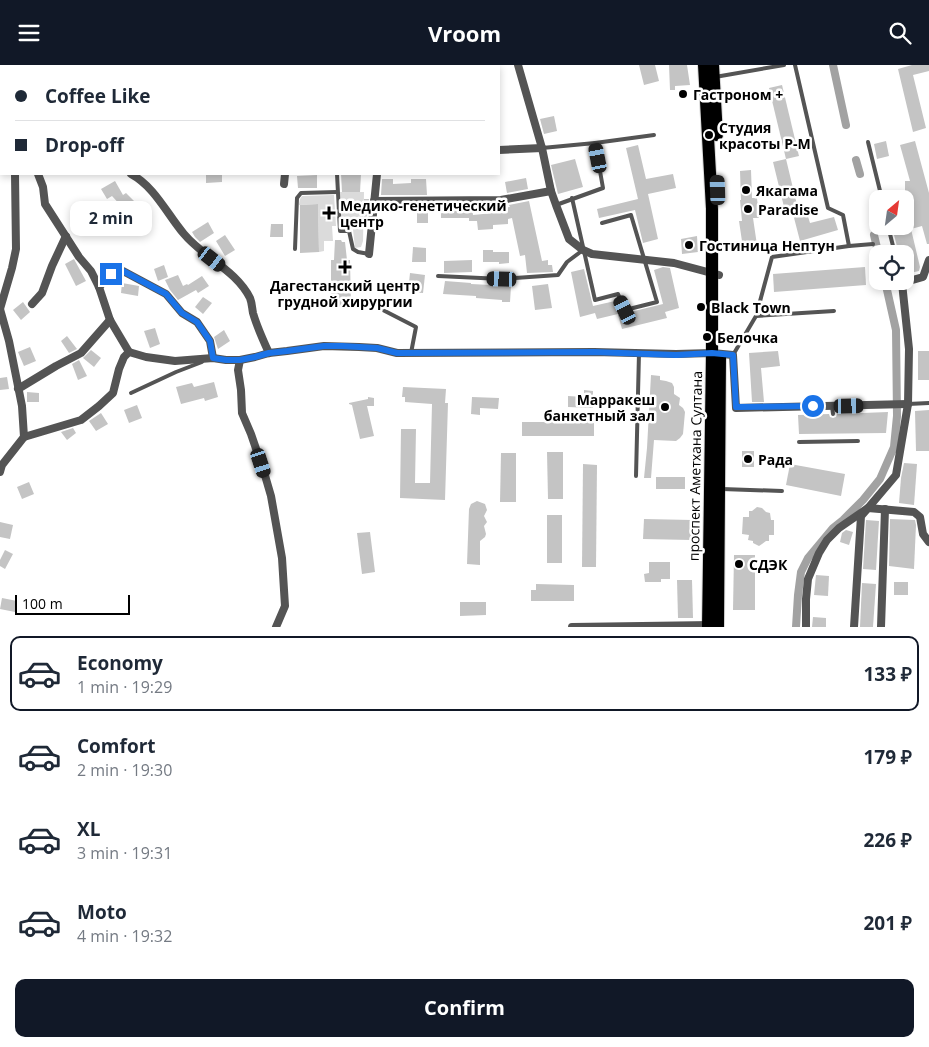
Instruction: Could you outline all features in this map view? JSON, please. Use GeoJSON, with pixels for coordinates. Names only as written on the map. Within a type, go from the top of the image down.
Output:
{"type":"FeatureCollection","features":[{"type":"Feature","properties":{"kind":"main road","name":"проспект Аметхана Султана"},"geometry":{"type":"LineString","coordinates":[[704,65],[711,74],[708,135],[721,354],[713,626]]}},
{"type":"Feature","properties":{"kind":"main road"},"geometry":{"type":"LineString","coordinates":[[713,626],[720,489],[721,354]]}},
{"type":"Feature","properties":{"kind":"street"},"geometry":{"type":"LineString","coordinates":[[518,65],[542,148],[551,191],[569,239],[583,250],[592,254],[674,263],[715,274]]}},
{"type":"Feature","properties":{"kind":"street"},"geometry":{"type":"LineString","coordinates":[[500,150],[542,148]]}},
{"type":"Feature","properties":{"kind":"street"},"geometry":{"type":"LineString","coordinates":[[15,175],[16,249],[0,309],[9,341],[22,407],[24,437]]}},
{"type":"Feature","properties":{"kind":"street"},"geometry":{"type":"LineString","coordinates":[[38,175],[43,187],[45,204],[79,257],[91,271],[99,287],[110,320],[129,352],[146,357],[175,361],[213,358],[240,360],[269,353],[324,346],[377,348],[397,353],[721,354],[736,407],[833,410],[908,404]]}},
{"type":"Feature","properties":{"kind":"street"},"geometry":{"type":"LineString","coordinates":[[132,175],[146,185],[161,202],[185,235],[236,278],[251,300],[253,313],[269,353]]}},
{"type":"Feature","properties":{"kind":"street"},"geometry":{"type":"LineString","coordinates":[[284,184],[285,175]]}},
{"type":"Feature","properties":{"kind":"street"},"geometry":{"type":"LineString","coordinates":[[369,254],[377,175]]}},
{"type":"Feature","properties":{"kind":"street"},"geometry":{"type":"LineString","coordinates":[[374,201],[501,200],[551,191]]}},
{"type":"Feature","properties":{"kind":"street"},"geometry":{"type":"LineString","coordinates":[[32,304],[42,293],[66,235]]}},
{"type":"Feature","properties":{"kind":"street"},"geometry":{"type":"LineString","coordinates":[[914,279],[923,277],[929,260]]}},
{"type":"Feature","properties":{"kind":"street"},"geometry":{"type":"LineString","coordinates":[[99,287],[111,274],[123,271],[166,294],[182,313],[197,322],[210,341],[213,358]]}},
{"type":"Feature","properties":{"kind":"street"},"geometry":{"type":"LineString","coordinates":[[854,627],[861,516],[896,475],[908,404],[909,349],[903,290]]}},
{"type":"Feature","properties":{"kind":"street"},"geometry":{"type":"LineString","coordinates":[[18,389],[81,353],[110,320]]}},
{"type":"Feature","properties":{"kind":"street"},"geometry":{"type":"LineString","coordinates":[[0,342],[9,341]]}},
{"type":"Feature","properties":{"kind":"street"},"geometry":{"type":"LineString","coordinates":[[0,472],[2,465],[24,437],[81,420],[113,393],[119,369],[124,357],[129,352]]}},
{"type":"Feature","properties":{"kind":"street"},"geometry":{"type":"LineString","coordinates":[[240,360],[238,370],[242,413],[254,440],[271,496],[282,558],[285,606],[276,627]]}},
{"type":"Feature","properties":{"kind":"street"},"geometry":{"type":"LineString","coordinates":[[806,627],[808,579],[819,553],[839,528],[868,508],[914,511],[920,517],[923,535],[929,542]]}},
{"type":"Feature","properties":{"kind":"street"},"geometry":{"type":"LineString","coordinates":[[881,627],[885,509]]}},
{"type":"Feature","properties":{"kind":"street"},"geometry":{"type":"LineString","coordinates":[[572,627],[713,626]]}},
{"type":"Feature","properties":{"kind":"lane"},"geometry":{"type":"LineString","coordinates":[[711,74],[784,65]]}},
{"type":"Feature","properties":{"kind":"lane"},"geometry":{"type":"LineString","coordinates":[[795,65],[828,208],[843,215],[849,245]]}},
{"type":"Feature","properties":{"kind":"lane"},"geometry":{"type":"LineString","coordinates":[[542,148],[654,135]]}},
{"type":"Feature","properties":{"kind":"lane"},"geometry":{"type":"LineString","coordinates":[[556,205],[603,187],[595,143]]}},
{"type":"Feature","properties":{"kind":"lane"},"geometry":{"type":"LineString","coordinates":[[868,143],[880,190]]}},
{"type":"Feature","properties":{"kind":"lane"},"geometry":{"type":"LineString","coordinates":[[337,175],[340,231],[349,231],[353,249],[369,254]]}},
{"type":"Feature","properties":{"kind":"lane"},"geometry":{"type":"LineString","coordinates":[[295,249],[297,198],[301,193],[337,192]]}},
{"type":"Feature","properties":{"kind":"lane"},"geometry":{"type":"LineString","coordinates":[[572,198],[594,300],[618,295],[625,310],[657,302],[631,215],[602,223]]}},
{"type":"Feature","properties":{"kind":"lane"},"geometry":{"type":"LineString","coordinates":[[721,354],[756,316],[772,257],[849,245],[873,244]]}},
{"type":"Feature","properties":{"kind":"lane"},"geometry":{"type":"LineString","coordinates":[[438,276],[502,279],[558,275],[567,262],[583,250]]}},
{"type":"Feature","properties":{"kind":"lane"},"geometry":{"type":"LineString","coordinates":[[379,308],[416,327],[411,353]]}},
{"type":"Feature","properties":{"kind":"lane"},"geometry":{"type":"LineString","coordinates":[[756,316],[834,311]]}},
{"type":"Feature","properties":{"kind":"lane"},"geometry":{"type":"LineString","coordinates":[[636,476],[639,353]]}},
{"type":"Feature","properties":{"kind":"lane"},"geometry":{"type":"LineString","coordinates":[[131,393],[176,372],[213,358]]}},
{"type":"Feature","properties":{"kind":"lane"},"geometry":{"type":"LineString","coordinates":[[908,404],[929,403]]}},
{"type":"Feature","properties":{"kind":"lane"},"geometry":{"type":"LineString","coordinates":[[834,433],[834,441]]}},
{"type":"Feature","properties":{"kind":"lane"},"geometry":{"type":"LineString","coordinates":[[800,441],[858,441]]}},
{"type":"Feature","properties":{"kind":"lane"},"geometry":{"type":"LineString","coordinates":[[720,489],[782,491]]}},
{"type":"Feature","properties":{"kind":"shaded area"},"geometry":{"type":"Polygon","coordinates":[[[340,192],[364,192],[363,241],[361,247],[355,248],[352,220],[342,220],[340,192]]]}},
{"type":"Feature","properties":{"kind":"shaded area"},"geometry":{"type":"Polygon","coordinates":[[[334,195],[336,226],[332,226],[333,241],[324,241],[324,251],[319,252],[318,204],[299,205],[300,199],[302,196],[334,195]]]}},
{"type":"Feature","properties":{"kind":"building"},"geometry":{"type":"Polygon","coordinates":[[[639,65],[655,65],[659,81],[644,85],[639,65]]]}},
{"type":"Feature","properties":{"kind":"building"},"geometry":{"type":"Polygon","coordinates":[[[669,65],[687,65],[690,85],[675,86],[675,90],[670,90],[669,65]]]}},
{"type":"Feature","properties":{"kind":"building"},"geometry":{"type":"Polygon","coordinates":[[[912,65],[929,65],[929,71],[913,75],[926,128],[913,132],[898,69],[912,65]]]}},
{"type":"Feature","properties":{"kind":"building"},"geometry":{"type":"Polygon","coordinates":[[[782,85],[799,156],[786,159],[769,88],[782,85]]]}},
{"type":"Feature","properties":{"kind":"building"},"geometry":{"type":"Polygon","coordinates":[[[554,116],[557,131],[544,134],[540,119],[554,116]]]}},
{"type":"Feature","properties":{"kind":"building"},"geometry":{"type":"Polygon","coordinates":[[[886,141],[889,156],[877,159],[874,144],[886,141]]]}},
{"type":"Feature","properties":{"kind":"building"},"geometry":{"type":"Polygon","coordinates":[[[915,141],[929,193],[929,244],[927,244],[922,226],[914,228],[914,190],[905,190],[905,181],[910,181],[900,145],[915,141]]]}},
{"type":"Feature","properties":{"kind":"building"},"geometry":{"type":"Polygon","coordinates":[[[638,145],[646,179],[673,174],[676,188],[648,194],[658,239],[643,243],[635,210],[599,218],[597,209],[638,199],[626,148],[638,145]]]}},
{"type":"Feature","properties":{"kind":"building"},"geometry":{"type":"Polygon","coordinates":[[[575,159],[583,187],[558,194],[551,165],[575,159]]]}},
{"type":"Feature","properties":{"kind":"building"},"geometry":{"type":"Polygon","coordinates":[[[786,159],[798,209],[805,207],[810,223],[834,217],[838,230],[800,241],[792,210],[785,211],[773,162],[786,159]]]}},
{"type":"Feature","properties":{"kind":"building"},"geometry":{"type":"Polygon","coordinates":[[[751,170],[752,198],[757,198],[759,218],[753,218],[757,245],[743,248],[739,221],[742,221],[740,171],[751,170]]]}},
{"type":"Feature","properties":{"kind":"building"},"geometry":{"type":"Polygon","coordinates":[[[206,175],[222,175],[222,182],[206,183],[206,175]]]}},
{"type":"Feature","properties":{"kind":"building"},"geometry":{"type":"Polygon","coordinates":[[[317,175],[317,188],[298,188],[297,176],[317,175]]]}},
{"type":"Feature","properties":{"kind":"building"},"geometry":{"type":"Polygon","coordinates":[[[341,175],[361,175],[360,192],[342,192],[341,175]]]}},
{"type":"Feature","properties":{"kind":"building"},"geometry":{"type":"Polygon","coordinates":[[[526,178],[528,189],[507,193],[505,182],[526,178]]]}},
{"type":"Feature","properties":{"kind":"building"},"geometry":{"type":"Polygon","coordinates":[[[382,179],[393,179],[393,184],[411,183],[411,179],[426,179],[427,195],[381,195],[382,179]]]}},
{"type":"Feature","properties":{"kind":"building"},"geometry":{"type":"Polygon","coordinates":[[[115,181],[123,195],[126,193],[134,201],[124,209],[112,196],[107,199],[101,189],[115,181]]]}},
{"type":"Feature","properties":{"kind":"building"},"geometry":{"type":"Polygon","coordinates":[[[364,199],[369,199],[366,226],[364,227],[364,199]]]}},
{"type":"Feature","properties":{"kind":"building"},"geometry":{"type":"Polygon","coordinates":[[[529,201],[542,261],[548,260],[548,265],[552,265],[553,272],[527,273],[525,255],[520,256],[512,218],[508,219],[508,224],[493,225],[493,229],[478,230],[477,221],[469,221],[469,218],[441,218],[441,206],[472,206],[473,215],[493,213],[493,209],[510,207],[509,205],[529,201]]]}},
{"type":"Feature","properties":{"kind":"building"},"geometry":{"type":"Polygon","coordinates":[[[318,204],[319,252],[300,253],[300,205],[318,204]]]}},
{"type":"Feature","properties":{"kind":"building"},"geometry":{"type":"Polygon","coordinates":[[[417,211],[428,211],[428,223],[417,223],[417,211]]]}},
{"type":"Feature","properties":{"kind":"building"},"geometry":{"type":"Polygon","coordinates":[[[208,222],[214,233],[200,242],[192,232],[208,222]]]}},
{"type":"Feature","properties":{"kind":"building"},"geometry":{"type":"Polygon","coordinates":[[[271,224],[283,224],[283,237],[270,237],[271,224]]]}},
{"type":"Feature","properties":{"kind":"building"},"geometry":{"type":"Polygon","coordinates":[[[225,235],[235,250],[225,256],[216,241],[225,235]]]}},
{"type":"Feature","properties":{"kind":"building"},"geometry":{"type":"Polygon","coordinates":[[[894,235],[912,235],[920,267],[919,271],[914,272],[914,245],[897,245],[894,235]]]}},
{"type":"Feature","properties":{"kind":"building","name":"Гостиница Нептун"},"geometry":{"type":"Polygon","coordinates":[[[697,236],[698,252],[682,254],[681,239],[697,236]]]}},
{"type":"Feature","properties":{"kind":"building"},"geometry":{"type":"Polygon","coordinates":[[[335,240],[345,242],[347,260],[350,260],[351,307],[331,307],[331,260],[334,260],[335,240]]]}},
{"type":"Feature","properties":{"kind":"building"},"geometry":{"type":"Polygon","coordinates":[[[413,247],[426,248],[426,262],[412,262],[413,247]]]}},
{"type":"Feature","properties":{"kind":"building"},"geometry":{"type":"Polygon","coordinates":[[[483,250],[509,252],[509,263],[483,262],[483,250]]]}},
{"type":"Feature","properties":{"kind":"building"},"geometry":{"type":"Polygon","coordinates":[[[74,259],[86,281],[76,286],[65,264],[74,259]]]}},
{"type":"Feature","properties":{"kind":"building"},"geometry":{"type":"Polygon","coordinates":[[[472,260],[472,272],[444,273],[444,261],[472,260]]]}},
{"type":"Feature","properties":{"kind":"building"},"geometry":{"type":"Polygon","coordinates":[[[164,265],[168,277],[158,281],[154,269],[164,265]]]}},
{"type":"Feature","properties":{"kind":"building"},"geometry":{"type":"Polygon","coordinates":[[[663,267],[670,268],[679,308],[665,312],[667,318],[622,329],[618,315],[663,304],[654,270],[663,267]]]}},
{"type":"Feature","properties":{"kind":"building"},"geometry":{"type":"Polygon","coordinates":[[[865,267],[866,285],[774,292],[773,274],[865,267]]]}},
{"type":"Feature","properties":{"kind":"building"},"geometry":{"type":"Polygon","coordinates":[[[584,269],[593,306],[615,301],[618,314],[597,319],[595,313],[580,317],[571,272],[584,269]]]}},
{"type":"Feature","properties":{"kind":"building"},"geometry":{"type":"Polygon","coordinates":[[[410,273],[425,275],[423,293],[408,292],[410,273]]]}},
{"type":"Feature","properties":{"kind":"building"},"geometry":{"type":"Polygon","coordinates":[[[178,275],[183,286],[202,276],[209,286],[198,293],[196,290],[178,300],[165,280],[178,275]]]}},
{"type":"Feature","properties":{"kind":"building"},"geometry":{"type":"Polygon","coordinates":[[[445,281],[511,286],[510,302],[476,298],[476,296],[443,294],[445,281]]]}},
{"type":"Feature","properties":{"kind":"building"},"geometry":{"type":"Polygon","coordinates":[[[122,283],[139,286],[138,296],[121,293],[122,283]]]}},
{"type":"Feature","properties":{"kind":"building"},"geometry":{"type":"Polygon","coordinates":[[[548,284],[552,308],[535,310],[532,286],[548,284]]]}},
{"type":"Feature","properties":{"kind":"building"},"geometry":{"type":"Polygon","coordinates":[[[203,297],[212,303],[203,314],[195,307],[203,297]]]}},
{"type":"Feature","properties":{"kind":"building"},"geometry":{"type":"Polygon","coordinates":[[[23,302],[30,312],[21,320],[13,310],[23,302]]]}},
{"type":"Feature","properties":{"kind":"building"},"geometry":{"type":"Polygon","coordinates":[[[155,328],[160,344],[150,348],[144,331],[155,328]]]}},
{"type":"Feature","properties":{"kind":"building"},"geometry":{"type":"Polygon","coordinates":[[[224,330],[230,341],[218,349],[214,337],[224,330]]]}},
{"type":"Feature","properties":{"kind":"building"},"geometry":{"type":"Polygon","coordinates":[[[67,336],[77,349],[69,353],[61,341],[67,336]]]}},
{"type":"Feature","properties":{"kind":"building"},"geometry":{"type":"Polygon","coordinates":[[[30,347],[36,361],[24,366],[18,352],[30,347]]]}},
{"type":"Feature","properties":{"kind":"building"},"geometry":{"type":"Polygon","coordinates":[[[91,350],[101,358],[94,367],[83,358],[91,350]]]}},
{"type":"Feature","properties":{"kind":"building"},"geometry":{"type":"Polygon","coordinates":[[[778,351],[780,366],[761,368],[764,402],[752,402],[749,353],[778,351]]]}},
{"type":"Feature","properties":{"kind":"building"},"geometry":{"type":"Polygon","coordinates":[[[918,351],[929,351],[929,380],[918,380],[918,351]]]}},
{"type":"Feature","properties":{"kind":"building"},"geometry":{"type":"Polygon","coordinates":[[[79,360],[87,376],[78,380],[72,364],[79,360]]]}},
{"type":"Feature","properties":{"kind":"building","name":"Марракеш банкетный зал"},"geometry":{"type":"Polygon","coordinates":[[[651,375],[660,376],[660,380],[672,383],[674,394],[680,398],[679,405],[685,412],[683,434],[680,438],[676,441],[654,440],[651,478],[644,478],[647,448],[651,375]]]}},
{"type":"Feature","properties":{"kind":"building"},"geometry":{"type":"Polygon","coordinates":[[[7,377],[9,389],[0,390],[0,378],[7,377]]]}},
{"type":"Feature","properties":{"kind":"building"},"geometry":{"type":"Polygon","coordinates":[[[214,382],[218,397],[205,401],[204,398],[181,404],[176,387],[192,383],[194,387],[214,382]]]}},
{"type":"Feature","properties":{"kind":"building"},"geometry":{"type":"Polygon","coordinates":[[[403,387],[446,389],[445,403],[448,403],[445,500],[400,498],[401,429],[416,429],[415,483],[430,483],[432,404],[405,402],[405,397],[402,397],[403,387]]]}},
{"type":"Feature","properties":{"kind":"building"},"geometry":{"type":"Polygon","coordinates":[[[584,390],[593,391],[593,408],[568,407],[568,396],[584,397],[584,390]]]}},
{"type":"Feature","properties":{"kind":"building"},"geometry":{"type":"Polygon","coordinates":[[[27,392],[39,393],[39,402],[27,402],[27,392]]]}},
{"type":"Feature","properties":{"kind":"building"},"geometry":{"type":"Polygon","coordinates":[[[368,397],[374,398],[374,406],[367,406],[374,436],[360,439],[352,405],[349,403],[368,399],[368,397]]]}},
{"type":"Feature","properties":{"kind":"building"},"geometry":{"type":"Polygon","coordinates":[[[472,397],[499,398],[498,409],[480,408],[480,415],[471,414],[472,397]]]}},
{"type":"Feature","properties":{"kind":"building"},"geometry":{"type":"Polygon","coordinates":[[[137,405],[142,418],[129,423],[124,410],[137,405]]]}},
{"type":"Feature","properties":{"kind":"building"},"geometry":{"type":"Polygon","coordinates":[[[929,410],[929,451],[916,451],[915,411],[929,410]]]}},
{"type":"Feature","properties":{"kind":"building"},"geometry":{"type":"Polygon","coordinates":[[[888,412],[886,433],[799,434],[798,415],[829,414],[833,418],[837,414],[888,412]]]}},
{"type":"Feature","properties":{"kind":"building"},"geometry":{"type":"Polygon","coordinates":[[[101,413],[108,424],[96,431],[89,421],[101,413]]]}},
{"type":"Feature","properties":{"kind":"building"},"geometry":{"type":"Polygon","coordinates":[[[522,422],[594,422],[594,436],[522,436],[522,422]]]}},
{"type":"Feature","properties":{"kind":"building"},"geometry":{"type":"Polygon","coordinates":[[[73,428],[76,433],[67,440],[61,432],[73,428]]]}},
{"type":"Feature","properties":{"kind":"building","name":"Рада"},"geometry":{"type":"Polygon","coordinates":[[[742,451],[754,451],[754,467],[742,467],[742,451]]]}},
{"type":"Feature","properties":{"kind":"building"},"geometry":{"type":"Polygon","coordinates":[[[547,452],[563,452],[563,499],[548,499],[547,452]]]}},
{"type":"Feature","properties":{"kind":"building"},"geometry":{"type":"Polygon","coordinates":[[[501,453],[516,453],[516,502],[500,502],[501,453]]]}},
{"type":"Feature","properties":{"kind":"building"},"geometry":{"type":"Polygon","coordinates":[[[904,463],[917,464],[914,505],[899,503],[904,463]]]}},
{"type":"Feature","properties":{"kind":"building"},"geometry":{"type":"Polygon","coordinates":[[[583,464],[597,465],[596,567],[582,567],[583,464]]]}},
{"type":"Feature","properties":{"kind":"building"},"geometry":{"type":"Polygon","coordinates":[[[790,464],[845,474],[841,496],[786,485],[790,464]]]}},
{"type":"Feature","properties":{"kind":"building"},"geometry":{"type":"Polygon","coordinates":[[[656,477],[685,477],[685,489],[656,489],[656,477]]]}},
{"type":"Feature","properties":{"kind":"building"},"geometry":{"type":"Polygon","coordinates":[[[29,482],[34,494],[22,499],[17,487],[29,482]]]}},
{"type":"Feature","properties":{"kind":"building"},"geometry":{"type":"Polygon","coordinates":[[[477,501],[485,504],[487,510],[484,516],[487,522],[484,526],[486,534],[480,541],[480,565],[467,564],[469,509],[471,504],[477,501]]]}},
{"type":"Feature","properties":{"kind":"building"},"geometry":{"type":"Polygon","coordinates":[[[757,507],[770,513],[771,520],[774,520],[774,535],[769,535],[769,541],[759,546],[753,543],[753,541],[748,540],[749,535],[742,534],[743,517],[749,517],[749,511],[757,507]]]}},
{"type":"Feature","properties":{"kind":"building"},"geometry":{"type":"Polygon","coordinates":[[[547,515],[562,515],[562,563],[547,563],[547,515]]]}},
{"type":"Feature","properties":{"kind":"building"},"geometry":{"type":"Polygon","coordinates":[[[644,519],[692,520],[691,540],[643,539],[644,519]]]}},
{"type":"Feature","properties":{"kind":"building"},"geometry":{"type":"Polygon","coordinates":[[[890,519],[915,520],[914,569],[889,566],[890,519]]]}},
{"type":"Feature","properties":{"kind":"building"},"geometry":{"type":"Polygon","coordinates":[[[866,520],[879,521],[876,570],[863,569],[866,520]]]}},
{"type":"Feature","properties":{"kind":"building"},"geometry":{"type":"Polygon","coordinates":[[[0,522],[13,525],[10,539],[0,537],[0,522]]]}},
{"type":"Feature","properties":{"kind":"building"},"geometry":{"type":"Polygon","coordinates":[[[846,530],[853,532],[849,545],[840,542],[842,533],[846,530]]]}},
{"type":"Feature","properties":{"kind":"building"},"geometry":{"type":"Polygon","coordinates":[[[370,532],[375,572],[362,574],[357,533],[370,532]]]}},
{"type":"Feature","properties":{"kind":"building"},"geometry":{"type":"Polygon","coordinates":[[[5,550],[13,554],[5,569],[0,566],[0,560],[5,550]]]}},
{"type":"Feature","properties":{"kind":"building"},"geometry":{"type":"Polygon","coordinates":[[[734,555],[755,555],[755,610],[733,610],[734,555]]]}},
{"type":"Feature","properties":{"kind":"building"},"geometry":{"type":"Polygon","coordinates":[[[649,562],[670,562],[670,579],[661,579],[661,582],[645,582],[644,574],[649,573],[649,562]]]}},
{"type":"Feature","properties":{"kind":"building"},"geometry":{"type":"Polygon","coordinates":[[[816,575],[829,576],[828,596],[814,595],[816,575]]]}},
{"type":"Feature","properties":{"kind":"building"},"geometry":{"type":"Polygon","coordinates":[[[677,580],[692,580],[693,618],[678,618],[677,580]]]}},
{"type":"Feature","properties":{"kind":"building"},"geometry":{"type":"Polygon","coordinates":[[[894,582],[908,582],[908,595],[894,595],[894,582]]]}},
{"type":"Feature","properties":{"kind":"building"},"geometry":{"type":"Polygon","coordinates":[[[862,583],[876,584],[873,627],[860,627],[862,583]]]}},
{"type":"Feature","properties":{"kind":"building"},"geometry":{"type":"Polygon","coordinates":[[[536,584],[574,585],[574,601],[531,601],[531,590],[536,590],[536,584]]]}},
{"type":"Feature","properties":{"kind":"building"},"geometry":{"type":"Polygon","coordinates":[[[2,598],[17,601],[15,612],[0,609],[2,598]]]}},
{"type":"Feature","properties":{"kind":"building"},"geometry":{"type":"Polygon","coordinates":[[[460,602],[486,602],[486,615],[460,616],[460,602]]]}},
{"type":"Feature","properties":{"kind":"building"},"geometry":{"type":"Polygon","coordinates":[[[813,617],[826,618],[826,627],[812,627],[813,617]]]}},
{"type":"Feature","properties":{"kind":"waterway"},"geometry":{"type":"LineString","coordinates":[[833,65],[846,125]]}},
{"type":"Feature","properties":{"kind":"waterway"},"geometry":{"type":"LineString","coordinates":[[856,160],[860,174]]}},
{"type":"Feature","properties":{"kind":"waterway"},"geometry":{"type":"LineString","coordinates":[[874,235],[876,245]]}},
{"type":"Feature","properties":{"kind":"waterway"},"geometry":{"type":"LineString","coordinates":[[796,627],[801,572],[808,558],[833,528],[863,500],[880,479],[894,447],[897,416],[896,330],[887,290]]}},
{"type":"Feature","properties":{"kind":"place","name":"Гастроном +"},"geometry":{"type":"Point","coordinates":[683,94]}},
{"type":"Feature","properties":{"kind":"place","name":"Студия красоты Р-М"},"geometry":{"type":"Point","coordinates":[709,135]}},
{"type":"Feature","properties":{"kind":"place","name":"Якагама"},"geometry":{"type":"Point","coordinates":[746,190]}},
{"type":"Feature","properties":{"kind":"place","name":"Paradise"},"geometry":{"type":"Point","coordinates":[748,209]}},
{"type":"Feature","properties":{"kind":"place","name":"Медико-генетический центр"},"geometry":{"type":"Point","coordinates":[329,213]}},
{"type":"Feature","properties":{"kind":"place","name":"Гостиница Нептун"},"geometry":{"type":"Point","coordinates":[689,245]}},
{"type":"Feature","properties":{"kind":"place","name":"Дагестанский центр грудной хирургии"},"geometry":{"type":"Point","coordinates":[345,267]}},
{"type":"Feature","properties":{"kind":"place","name":"Black Town"},"geometry":{"type":"Point","coordinates":[701,307]}},
{"type":"Feature","properties":{"kind":"place","name":"Белочка"},"geometry":{"type":"Point","coordinates":[707,337]}},
{"type":"Feature","properties":{"kind":"place","name":"Марракеш банкетный зал"},"geometry":{"type":"Point","coordinates":[665,407]}},
{"type":"Feature","properties":{"kind":"place","name":"Рада"},"geometry":{"type":"Point","coordinates":[748,459]}},
{"type":"Feature","properties":{"kind":"place","name":"СДЭК"},"geometry":{"type":"Point","coordinates":[739,564]}},
{"type":"Feature","properties":{"kind":"route"},"geometry":{"type":"LineString","coordinates":[[111,274],[123,271],[166,294],[182,313],[197,322],[210,341],[213,358],[240,360],[269,353],[324,346],[377,348],[397,353],[594,352],[676,355],[712,353],[733,355],[736,407],[813,406]]}}]}
